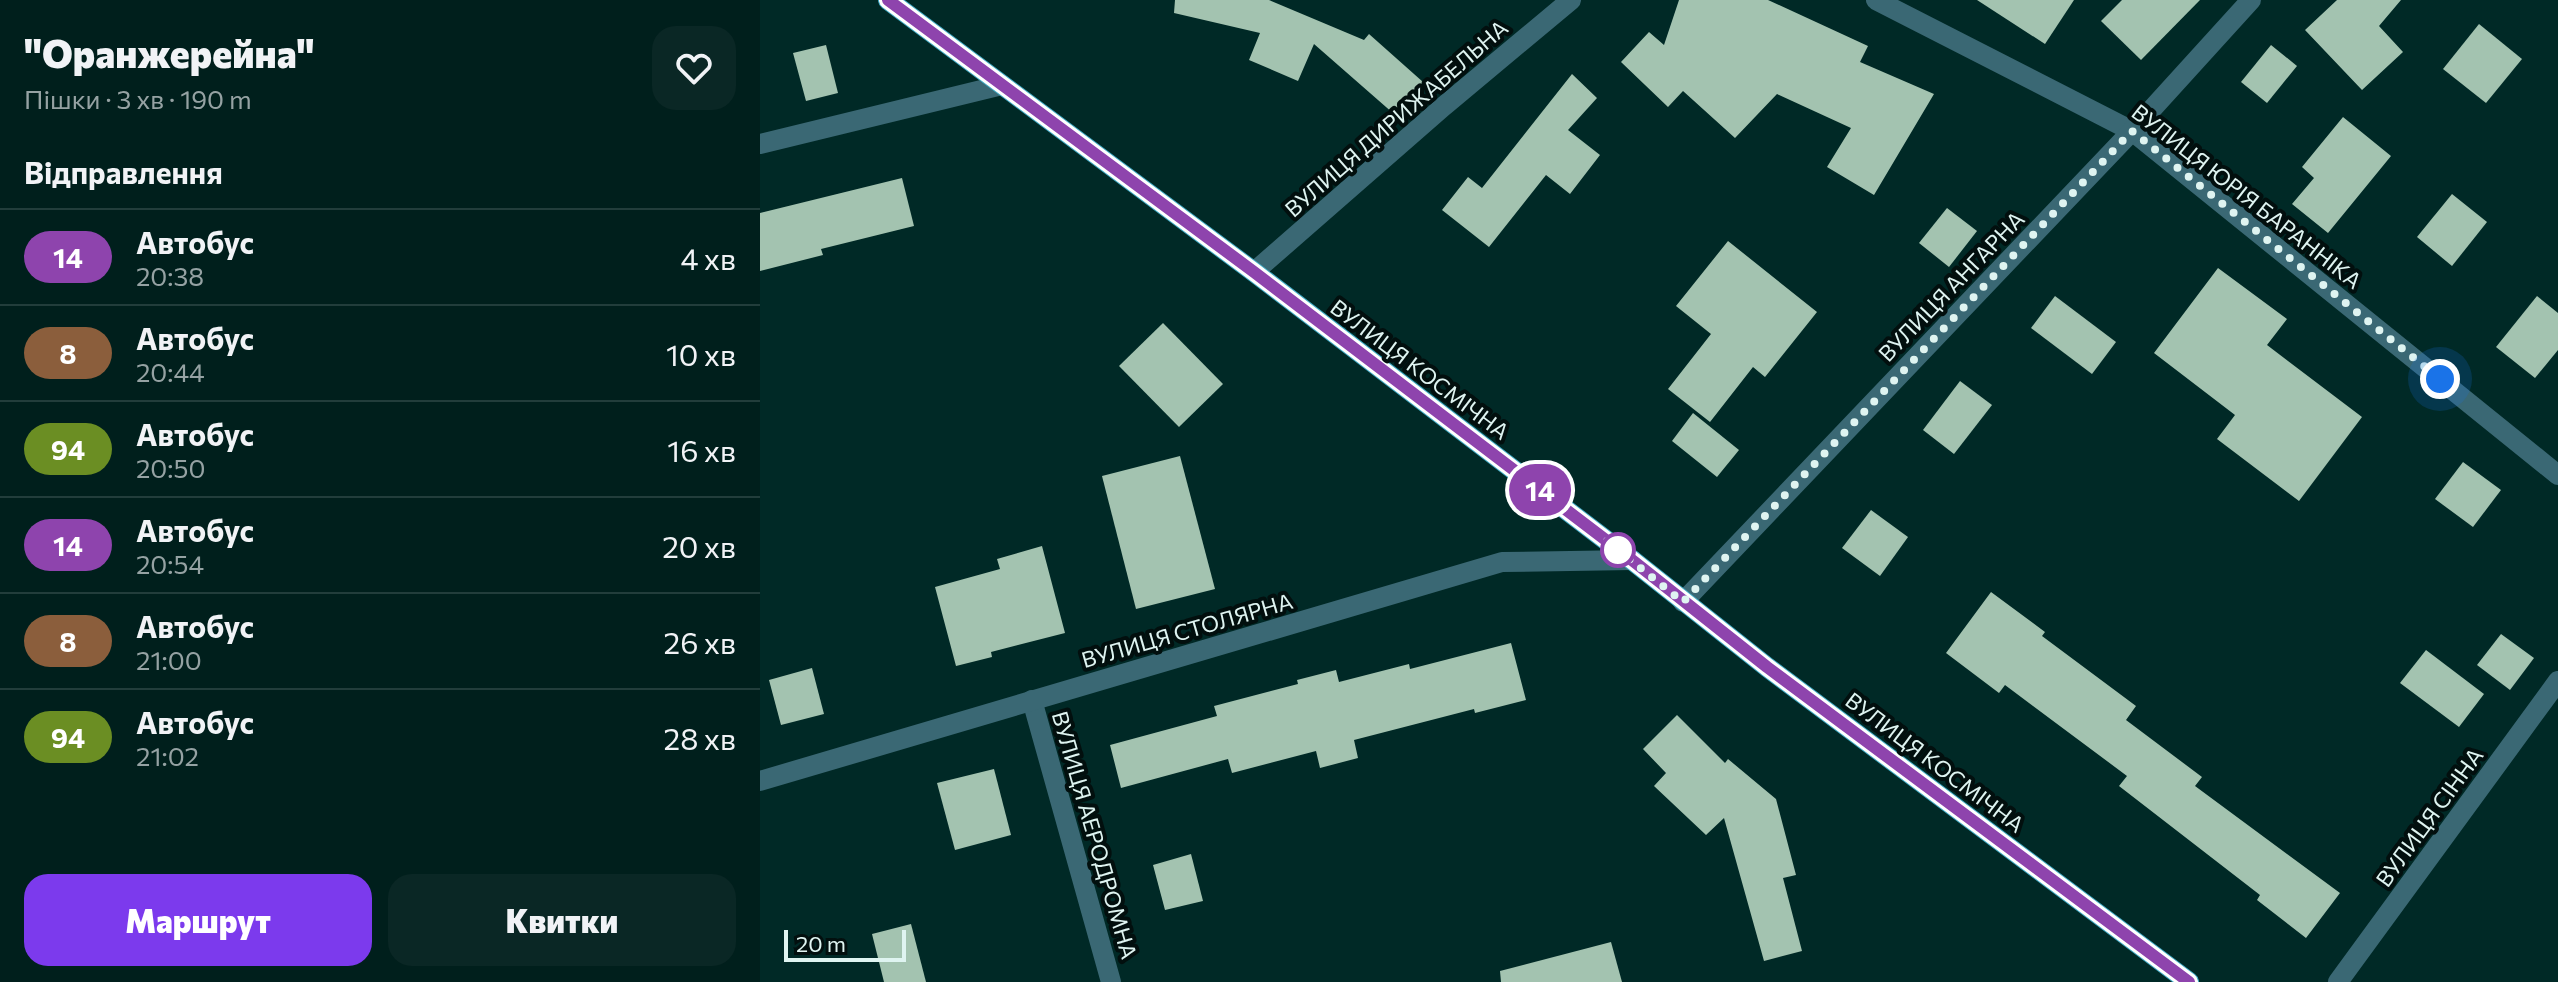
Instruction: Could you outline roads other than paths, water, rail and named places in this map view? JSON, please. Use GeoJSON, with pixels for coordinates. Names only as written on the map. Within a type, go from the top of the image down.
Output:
{"type":"FeatureCollection","features":[{"type":"Feature","properties":{"kind":"main road","name":"ВУЛИЦЯ КОСМІЧНА"},"geometry":{"type":"LineString","coordinates":[[888,0],[1254,272],[1683,602],[2189,982]]}},
{"type":"Feature","properties":{"kind":"street","name":"ВУЛИЦЯ ДИРИЖАБЕЛЬНА"},"geometry":{"type":"LineString","coordinates":[[1254,272],[1571,0]]}},
{"type":"Feature","properties":{"kind":"street","name":"ВУЛИЦЯ ЮРІЯ БАРАННІКА"},"geometry":{"type":"LineString","coordinates":[[1876,0],[2132,131],[2558,475]]}},
{"type":"Feature","properties":{"kind":"street","name":"ВУЛИЦЯ АНГАРНА"},"geometry":{"type":"LineString","coordinates":[[1683,602],[2132,131],[2251,0]]}},
{"type":"Feature","properties":{"kind":"street"},"geometry":{"type":"LineString","coordinates":[[760,144],[1002,85]]}},
{"type":"Feature","properties":{"kind":"street","name":"ВУЛИЦЯ СТОЛЯРНА"},"geometry":{"type":"LineString","coordinates":[[760,781],[1502,562],[1632,560]]}},
{"type":"Feature","properties":{"kind":"street","name":"ВУЛИЦЯ СІННА"},"geometry":{"type":"LineString","coordinates":[[2338,982],[2558,681]]}},
{"type":"Feature","properties":{"kind":"street","name":"ВУЛИЦЯ АЕРОДРОМНА"},"geometry":{"type":"LineString","coordinates":[[1032,700],[1111,982]]}}]}
